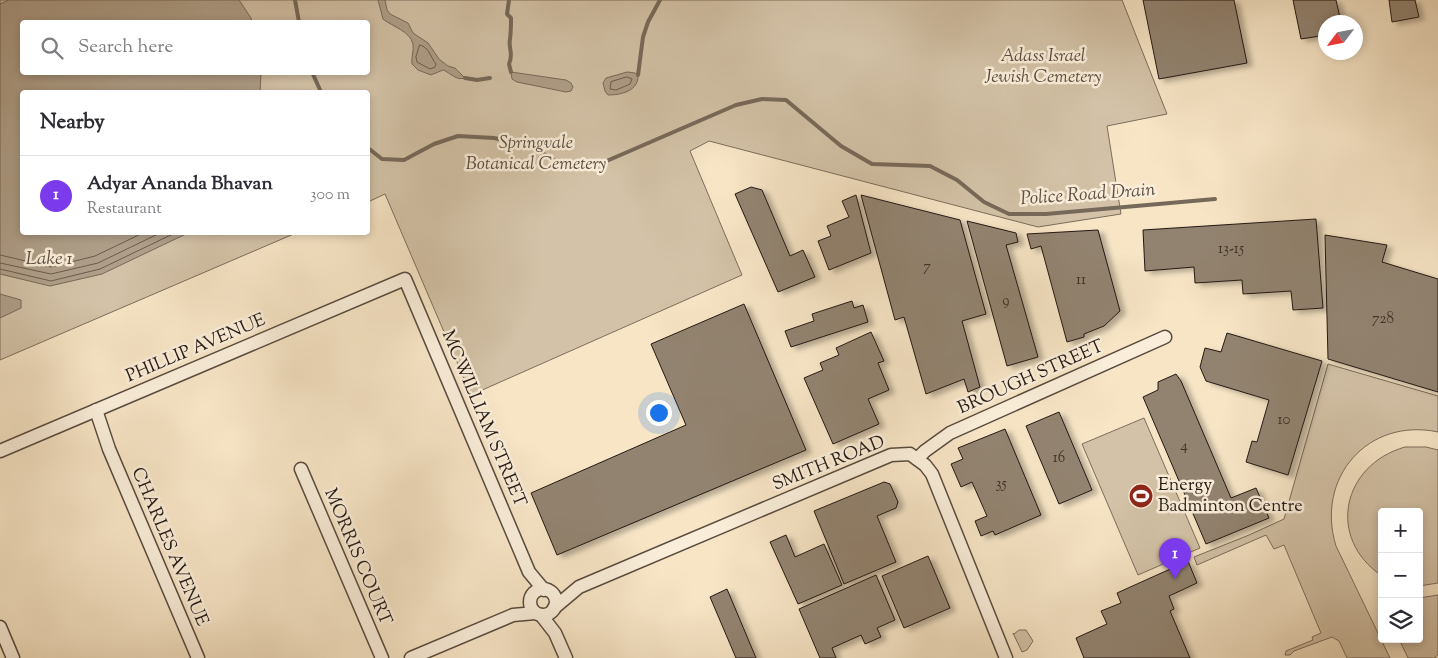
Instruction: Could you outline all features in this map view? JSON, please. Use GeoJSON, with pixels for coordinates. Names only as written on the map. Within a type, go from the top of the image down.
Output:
{"type":"FeatureCollection","features":[{"type":"Feature","properties":{"kind":"street","name":"PHILLIP AVENUE"},"geometry":{"type":"LineString","coordinates":[[0,451],[405,279]]}},
{"type":"Feature","properties":{"kind":"street","name":"MCWILLIAM STREET"},"geometry":{"type":"LineString","coordinates":[[405,279],[530,572],[545,590]]}},
{"type":"Feature","properties":{"kind":"street","name":"BROUGH STREET"},"geometry":{"type":"LineString","coordinates":[[917,459],[950,433],[1165,338]]}},
{"type":"Feature","properties":{"kind":"street","name":"CHARLES AVENUE"},"geometry":{"type":"LineString","coordinates":[[92,411],[198,658]]}},
{"type":"Feature","properties":{"kind":"street","name":"SMITH ROAD"},"geometry":{"type":"LineString","coordinates":[[545,590],[579,587],[891,456],[910,454],[917,459]]}},
{"type":"Feature","properties":{"kind":"street"},"geometry":{"type":"LineString","coordinates":[[917,459],[932,474],[1006,658]]}},
{"type":"Feature","properties":{"kind":"street","name":"MORRIS COURT"},"geometry":{"type":"LineString","coordinates":[[301,469],[382,658]]}},
{"type":"Feature","properties":{"kind":"street","name":"MCWILLIAM STREET"},"geometry":{"type":"LineString","coordinates":[[530,572],[531,597]]}},
{"type":"Feature","properties":{"kind":"street","name":"SMITH ROAD"},"geometry":{"type":"LineString","coordinates":[[554,609],[579,587]]}},
{"type":"Feature","properties":{"kind":"street"},"geometry":{"type":"LineString","coordinates":[[513,615],[538,590],[549,591],[554,598],[555,633]]}},
{"type":"Feature","properties":{"kind":"street"},"geometry":{"type":"LineString","coordinates":[[531,597],[531,607],[555,633],[566,658]]}},
{"type":"Feature","properties":{"kind":"street"},"geometry":{"type":"LineString","coordinates":[[411,658],[513,615],[548,614],[554,609]]}},
{"type":"Feature","properties":{"kind":"street"},"geometry":{"type":"LineString","coordinates":[[0,627],[14,658]]}},
{"type":"Feature","properties":{"kind":"green space","name":"Springvale Botanical Cemetery"},"geometry":{"type":"Polygon","coordinates":[[[0,0],[1122,0],[1167,114],[1107,126],[1121,214],[1038,227],[709,141],[690,151],[742,275],[471,395],[385,194],[370,201],[370,90],[20,90],[20,235],[291,235],[0,360],[0,0]]]}},
{"type":"Feature","properties":{"kind":"green space"},"geometry":{"type":"Polygon","coordinates":[[[1328,364],[1438,396],[1438,432],[1413,430],[1390,434],[1369,444],[1353,458],[1341,476],[1333,497],[1331,521],[1336,546],[1378,633],[1378,643],[1383,643],[1390,658],[1347,658],[1339,641],[1332,637],[1294,651],[1290,655],[1285,655],[1286,651],[1313,640],[1312,637],[1321,633],[1284,545],[1274,549],[1266,535],[1197,565],[1194,557],[1284,519],[1328,364]]]}},
{"type":"Feature","properties":{"kind":"green space","name":"Energy Badminton Centre"},"geometry":{"type":"Polygon","coordinates":[[[1144,418],[1200,548],[1138,575],[1082,444],[1144,418]]]}},
{"type":"Feature","properties":{"kind":"green space"},"geometry":{"type":"Polygon","coordinates":[[[1405,447],[1426,447],[1438,450],[1438,583],[1423,585],[1423,508],[1378,508],[1378,572],[1364,560],[1353,542],[1348,523],[1349,504],[1355,486],[1367,469],[1384,456],[1405,447]]]}},
{"type":"Feature","properties":{"kind":"green space"},"geometry":{"type":"Polygon","coordinates":[[[1438,595],[1438,654],[1435,658],[1408,658],[1401,643],[1423,643],[1423,597],[1438,595]]]}},
{"type":"Feature","properties":{"kind":"green space"},"geometry":{"type":"Polygon","coordinates":[[[1019,630],[1026,630],[1033,641],[1027,650],[1022,652],[1013,633],[1019,630]]]}},
{"type":"Feature","properties":{"kind":"water","name":"Lake 1"},"geometry":{"type":"Polygon","coordinates":[[[9,0],[239,0],[252,20],[20,20],[20,75],[261,75],[260,90],[20,90],[20,235],[184,235],[102,274],[50,286],[0,274],[0,4],[9,0]]]}},
{"type":"Feature","properties":{"kind":"water"},"geometry":{"type":"Polygon","coordinates":[[[378,0],[385,0],[390,14],[408,23],[413,33],[428,43],[439,59],[448,66],[455,68],[465,78],[456,78],[443,70],[431,75],[418,70],[412,64],[413,44],[411,40],[405,32],[383,19],[378,0]]]}},
{"type":"Feature","properties":{"kind":"water"},"geometry":{"type":"Polygon","coordinates":[[[511,72],[566,80],[573,87],[571,91],[566,92],[517,82],[512,79],[511,72]]]}},
{"type":"Feature","properties":{"kind":"water"},"geometry":{"type":"Polygon","coordinates":[[[627,72],[638,75],[636,85],[623,93],[608,95],[603,83],[606,78],[627,72]]]}},
{"type":"Feature","properties":{"kind":"water"},"geometry":{"type":"Polygon","coordinates":[[[0,294],[21,300],[21,308],[0,318],[0,294]]]}},
{"type":"Feature","properties":{"kind":"building"},"geometry":{"type":"Polygon","coordinates":[[[1143,0],[1234,0],[1247,63],[1159,79],[1143,0]]]}},
{"type":"Feature","properties":{"kind":"building"},"geometry":{"type":"Polygon","coordinates":[[[1293,0],[1336,0],[1339,15],[1318,15],[1318,36],[1301,39],[1293,0]]]}},
{"type":"Feature","properties":{"kind":"building"},"geometry":{"type":"Polygon","coordinates":[[[1389,0],[1415,0],[1419,17],[1392,22],[1389,0]]]}},
{"type":"Feature","properties":{"kind":"building"},"geometry":{"type":"Polygon","coordinates":[[[751,187],[762,190],[790,256],[803,250],[815,277],[778,292],[735,194],[751,187]]]}},
{"type":"Feature","properties":{"kind":"building"},"geometry":{"type":"Polygon","coordinates":[[[856,195],[871,253],[829,270],[818,241],[831,236],[827,226],[849,217],[842,201],[856,195]]]}},
{"type":"Feature","properties":{"kind":"building"},"geometry":{"type":"Polygon","coordinates":[[[861,195],[960,220],[986,314],[962,321],[980,387],[968,392],[964,379],[926,394],[904,317],[895,320],[861,195]]]}},
{"type":"Feature","properties":{"kind":"building"},"geometry":{"type":"Polygon","coordinates":[[[1316,219],[1323,308],[1293,310],[1291,291],[1243,294],[1242,280],[1195,283],[1194,267],[1145,271],[1143,230],[1316,219]]]}},
{"type":"Feature","properties":{"kind":"building"},"geometry":{"type":"Polygon","coordinates":[[[967,221],[1016,233],[1018,242],[1006,245],[1038,357],[1007,366],[967,221]]]}},
{"type":"Feature","properties":{"kind":"building"},"geometry":{"type":"Polygon","coordinates":[[[1098,230],[1120,311],[1104,326],[1084,334],[1084,337],[1067,342],[1041,246],[1031,249],[1027,234],[1098,230]]]}},
{"type":"Feature","properties":{"kind":"building"},"geometry":{"type":"Polygon","coordinates":[[[1325,235],[1387,245],[1382,262],[1438,279],[1438,392],[1328,359],[1325,235]]]}},
{"type":"Feature","properties":{"kind":"building"},"geometry":{"type":"Polygon","coordinates":[[[852,301],[854,308],[863,305],[868,322],[791,347],[785,331],[814,321],[812,314],[852,301]]]}},
{"type":"Feature","properties":{"kind":"building"},"geometry":{"type":"Polygon","coordinates":[[[744,304],[806,450],[557,555],[531,493],[686,425],[651,344],[744,304]]]}},
{"type":"Feature","properties":{"kind":"building"},"geometry":{"type":"Polygon","coordinates":[[[871,332],[884,361],[878,363],[889,390],[868,399],[879,424],[833,444],[804,378],[823,370],[820,363],[839,355],[836,348],[871,332]]]}},
{"type":"Feature","properties":{"kind":"building"},"geometry":{"type":"Polygon","coordinates":[[[1227,333],[1322,361],[1288,475],[1246,462],[1252,441],[1257,442],[1269,400],[1206,381],[1200,367],[1205,348],[1221,352],[1227,333]]]}},
{"type":"Feature","properties":{"kind":"building"},"geometry":{"type":"Polygon","coordinates":[[[1176,374],[1181,381],[1231,498],[1256,488],[1269,518],[1206,544],[1143,397],[1158,390],[1158,382],[1176,374]]]}},
{"type":"Feature","properties":{"kind":"building"},"geometry":{"type":"Polygon","coordinates":[[[1059,412],[1092,490],[1059,504],[1026,426],[1059,412]]]}},
{"type":"Feature","properties":{"kind":"building"},"geometry":{"type":"Polygon","coordinates":[[[1005,429],[1041,515],[995,535],[993,531],[981,536],[975,521],[987,516],[972,482],[961,487],[951,464],[963,459],[958,448],[1005,429]]]}},
{"type":"Feature","properties":{"kind":"building"},"geometry":{"type":"Polygon","coordinates":[[[884,482],[890,484],[898,502],[896,508],[877,516],[896,562],[844,584],[814,511],[884,482]]]}},
{"type":"Feature","properties":{"kind":"building"},"geometry":{"type":"Polygon","coordinates":[[[786,535],[795,557],[824,544],[842,585],[798,604],[770,542],[786,535]]]}},
{"type":"Feature","properties":{"kind":"building"},"geometry":{"type":"Polygon","coordinates":[[[928,556],[950,608],[904,628],[882,576],[928,556]]]}},
{"type":"Feature","properties":{"kind":"building"},"geometry":{"type":"Polygon","coordinates":[[[1188,561],[1197,583],[1169,596],[1174,609],[1170,611],[1190,658],[1084,658],[1076,638],[1107,624],[1101,611],[1121,603],[1117,593],[1188,561]]]}},
{"type":"Feature","properties":{"kind":"building"},"geometry":{"type":"Polygon","coordinates":[[[876,575],[895,620],[877,628],[881,637],[865,644],[861,635],[832,648],[836,658],[820,658],[799,609],[876,575]]]}},
{"type":"Feature","properties":{"kind":"building"},"geometry":{"type":"Polygon","coordinates":[[[727,589],[756,658],[736,658],[710,597],[727,589]]]}},
{"type":"Feature","properties":{"kind":"waterway","name":"Police Road Drain"},"geometry":{"type":"LineString","coordinates":[[295,0],[299,20]]}},
{"type":"Feature","properties":{"kind":"waterway"},"geometry":{"type":"LineString","coordinates":[[509,0],[507,14],[511,18],[511,57],[509,64],[511,72]]}},
{"type":"Feature","properties":{"kind":"waterway"},"geometry":{"type":"LineString","coordinates":[[638,75],[643,37],[648,22],[660,0]]}},
{"type":"Feature","properties":{"kind":"waterway","name":"Police Road Drain"},"geometry":{"type":"LineString","coordinates":[[313,75],[320,90]]}},
{"type":"Feature","properties":{"kind":"waterway"},"geometry":{"type":"LineString","coordinates":[[465,78],[477,80],[490,78]]}},
{"type":"Feature","properties":{"kind":"waterway","name":"Police Road Drain"},"geometry":{"type":"LineString","coordinates":[[370,150],[382,159],[404,160],[434,144],[458,136],[494,138],[531,146],[555,161],[576,169],[602,163],[736,105],[762,99],[786,100],[841,146],[872,164],[930,166],[957,180],[984,202],[1009,214],[1046,214],[1215,199]]}},
{"type":"Feature","properties":{"kind":"place","name":"Energy Badminton Centre"},"geometry":{"type":"Point","coordinates":[1141,496]}},
{"type":"Feature","properties":{"kind":"place","name":"Adyar Ananda Bhavan"},"geometry":{"type":"Point","coordinates":[1175,579]}},
{"type":"Feature","properties":{"kind":"park label","name":"Adass Israel Jewish Cemetery"},"geometry":{"type":"Point","coordinates":[1043,67]}}]}
